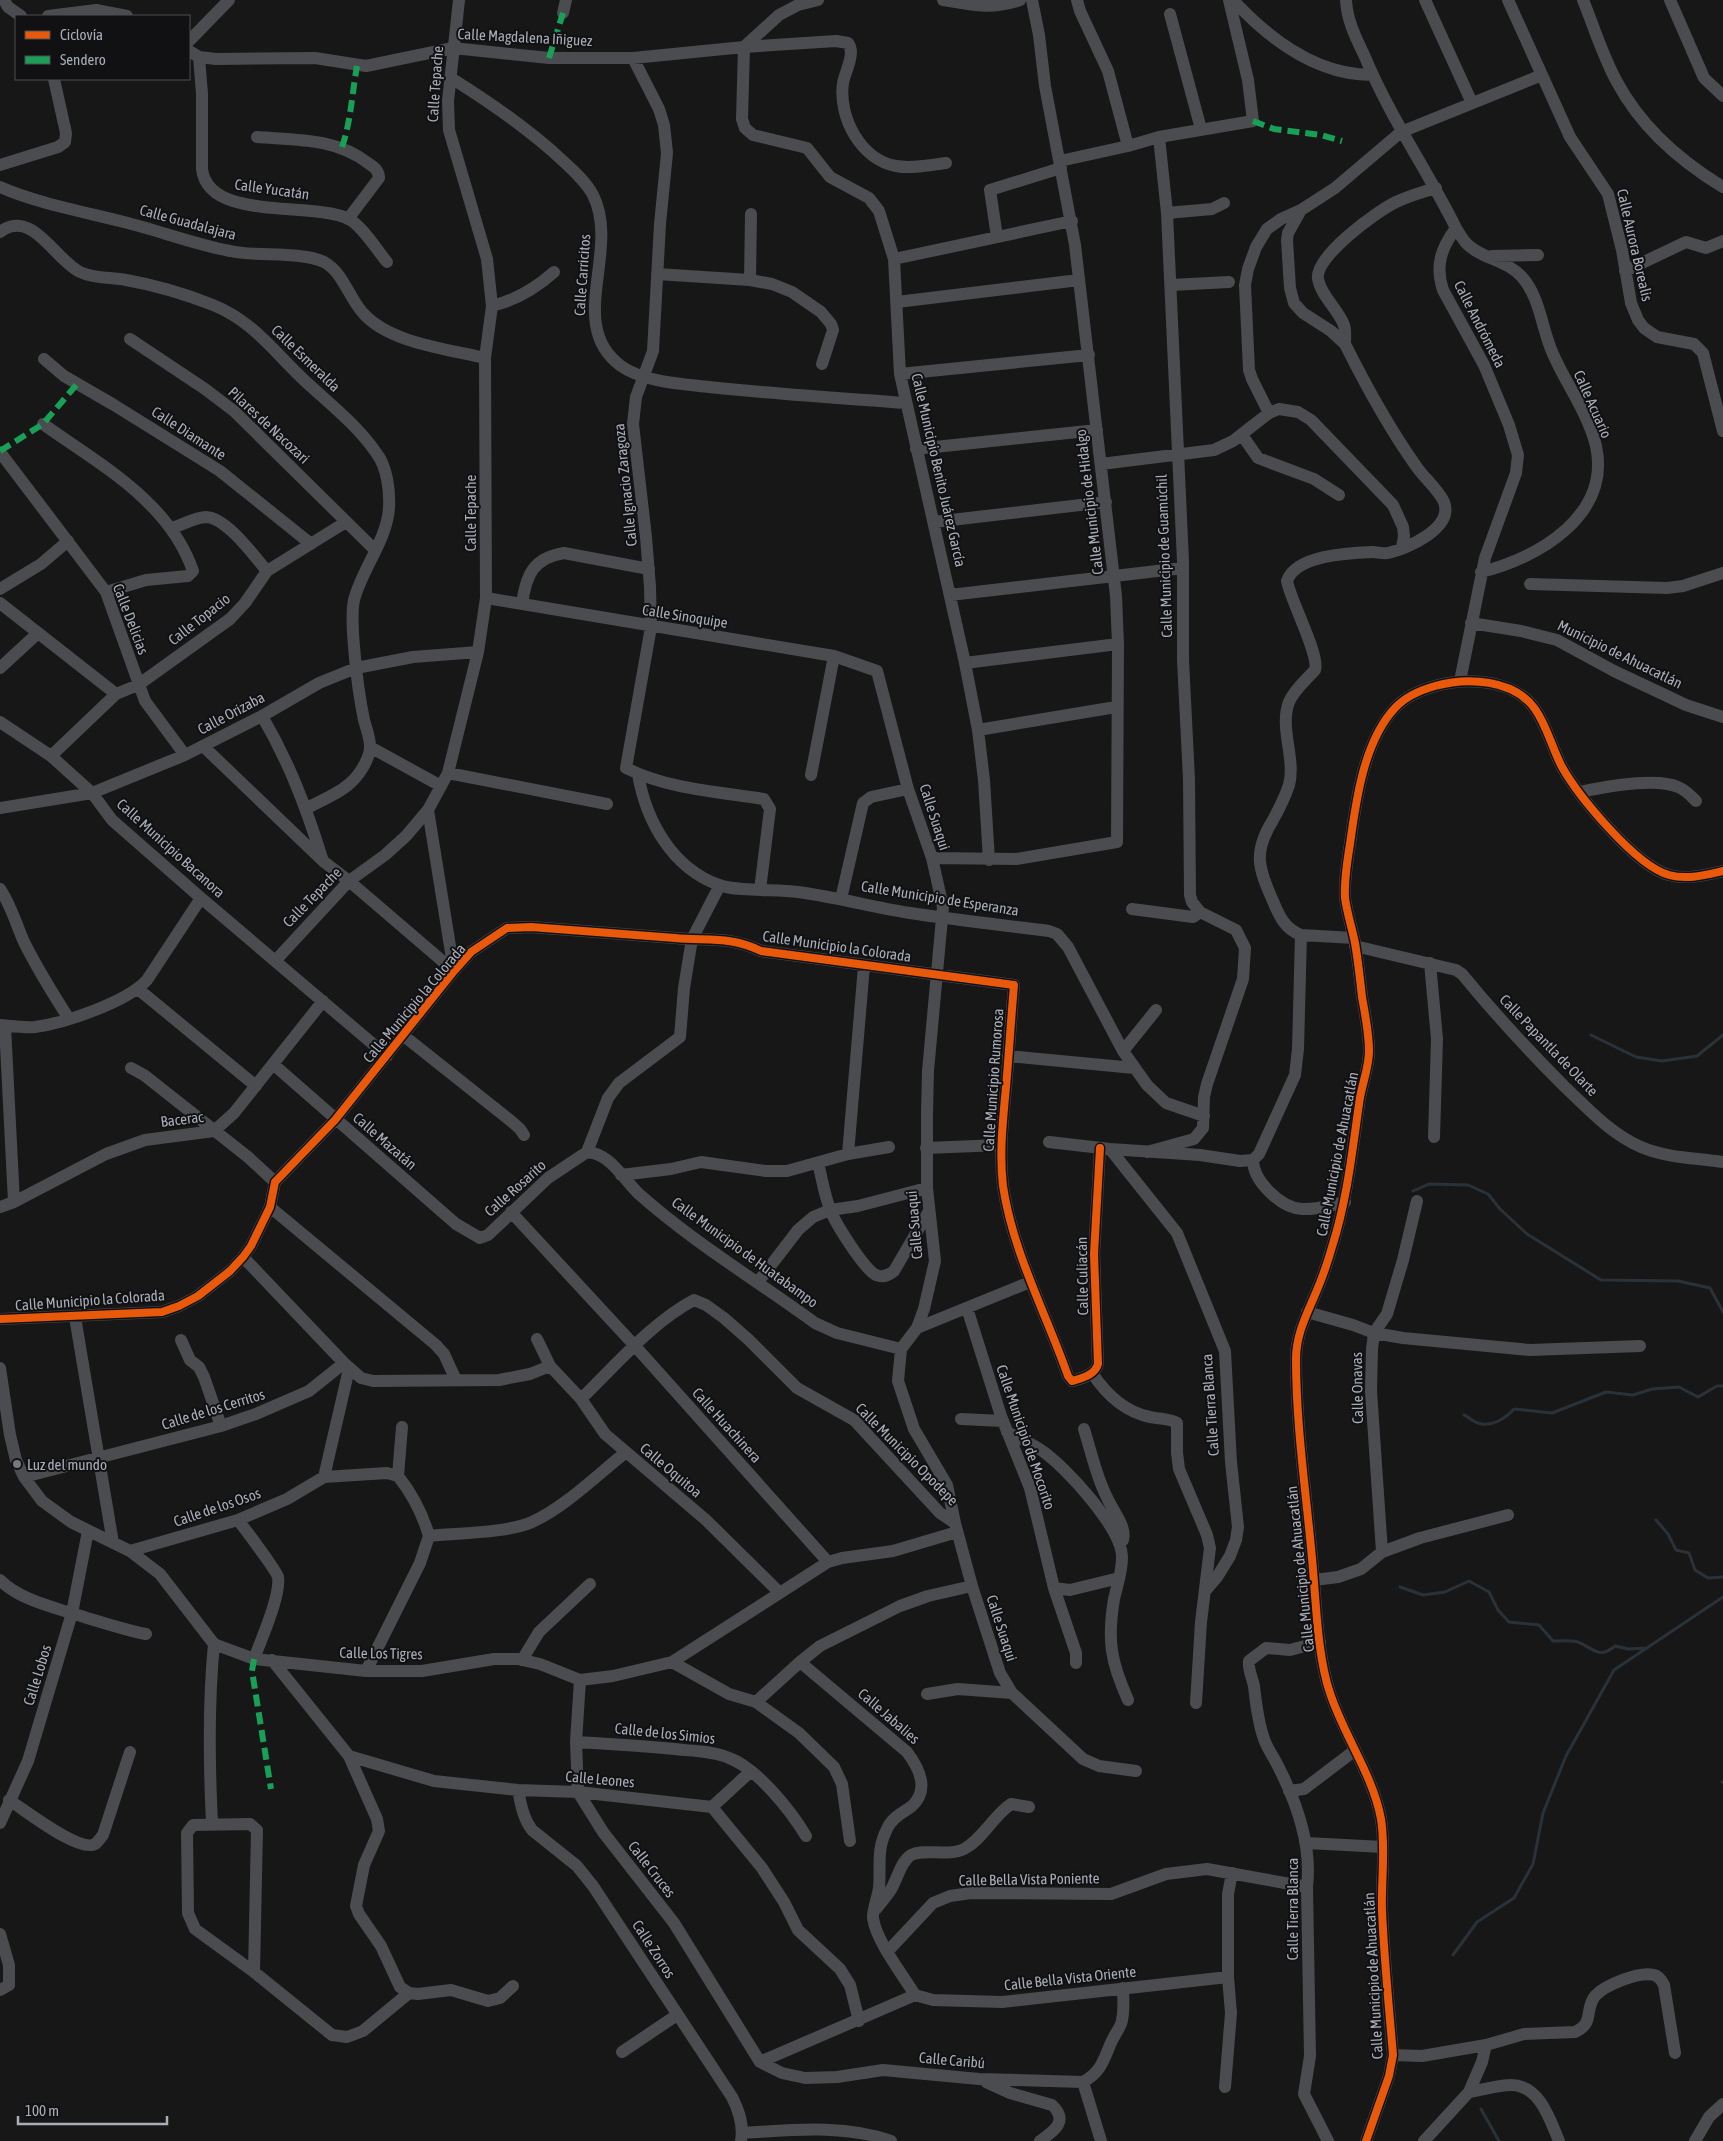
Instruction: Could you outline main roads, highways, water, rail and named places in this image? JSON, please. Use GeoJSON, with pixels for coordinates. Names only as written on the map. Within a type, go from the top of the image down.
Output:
{"type":"FeatureCollection","features":[{"type":"Feature","properties":{"kind":"waterway"},"geometry":{"type":"LineString","coordinates":[[1591,1035],[1636,1057],[1662,1061],[1697,1056],[1723,1035]]}},
{"type":"Feature","properties":{"kind":"waterway"},"geometry":{"type":"LineString","coordinates":[[1413,1191],[1429,1184],[1468,1185],[1488,1194],[1500,1209],[1527,1234],[1601,1280],[1678,1281],[1710,1288],[1723,1312]]}},
{"type":"Feature","properties":{"kind":"waterway"},"geometry":{"type":"LineString","coordinates":[[1464,1415],[1476,1422],[1488,1424],[1503,1419],[1514,1409],[1552,1413],[1606,1392],[1633,1395],[1652,1389],[1679,1387],[1698,1397],[1717,1386],[1723,1386]]}},
{"type":"Feature","properties":{"kind":"waterway"},"geometry":{"type":"LineString","coordinates":[[1656,1520],[1668,1534],[1676,1550],[1689,1553],[1695,1570],[1708,1578],[1723,1577]]}},
{"type":"Feature","properties":{"kind":"waterway"},"geometry":{"type":"LineString","coordinates":[[1400,1587],[1423,1595],[1445,1592],[1469,1581],[1489,1592],[1498,1610],[1509,1622],[1539,1625],[1553,1641],[1578,1642],[1600,1652],[1605,1652],[1615,1646],[1628,1649],[1647,1648]]}},
{"type":"Feature","properties":{"kind":"waterway"},"geometry":{"type":"LineString","coordinates":[[1453,1955],[1477,1922],[1514,1898],[1533,1864],[1543,1813],[1566,1756],[1614,1670],[1723,1597]]}},
{"type":"Feature","properties":{"kind":"waterway"},"geometry":{"type":"LineString","coordinates":[[1481,2109],[1499,2141]]}},
{"type":"Feature","properties":{"kind":"place","name":"Luz del mundo"},"geometry":{"type":"Point","coordinates":[17,1464]}}]}
